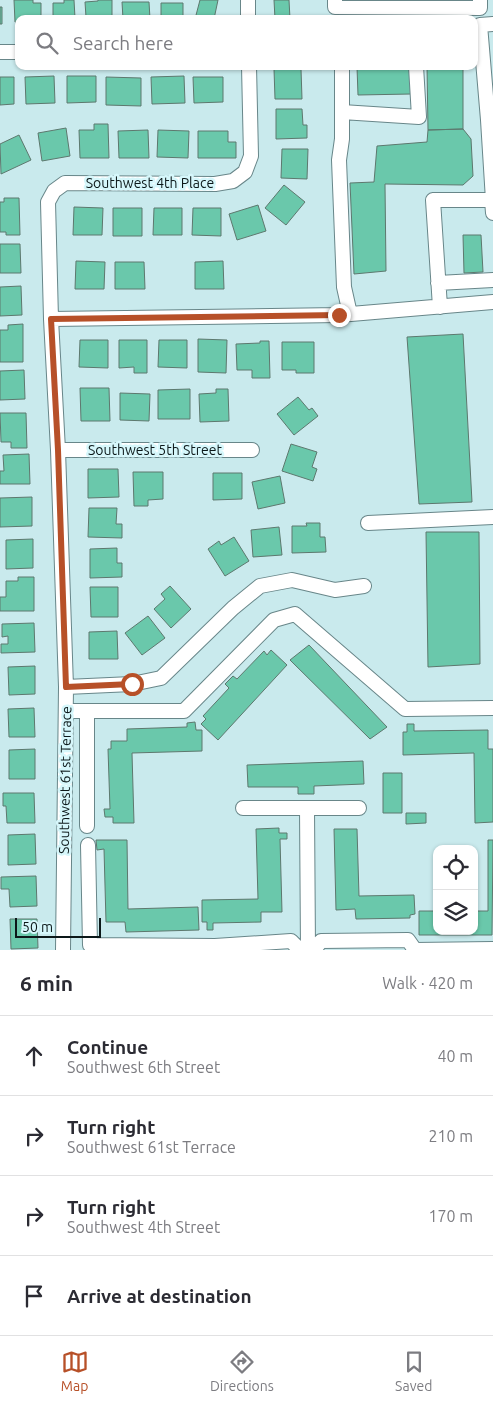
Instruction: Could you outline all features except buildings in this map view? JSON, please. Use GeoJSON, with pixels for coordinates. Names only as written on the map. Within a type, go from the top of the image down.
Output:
{"type":"FeatureCollection","features":[{"type":"Feature","properties":{"kind":"street"},"geometry":{"type":"LineString","coordinates":[[248,0],[248,15]]}},
{"type":"Feature","properties":{"kind":"street"},"geometry":{"type":"LineString","coordinates":[[335,0],[335,7],[446,4],[480,8],[480,0]]}},
{"type":"Feature","properties":{"kind":"street"},"geometry":{"type":"LineString","coordinates":[[440,307],[432,200],[493,205],[490,119],[482,24]]}},
{"type":"Feature","properties":{"kind":"street"},"geometry":{"type":"LineString","coordinates":[[0,52],[15,52]]}},
{"type":"Feature","properties":{"kind":"street","name":"Southwest 4th Place"},"geometry":{"type":"LineString","coordinates":[[54,191],[65,183],[215,184],[233,182],[245,172],[251,156],[249,70]]}},
{"type":"Feature","properties":{"kind":"street"},"geometry":{"type":"LineString","coordinates":[[342,70],[342,139],[339,160],[344,287],[350,314]]}},
{"type":"Feature","properties":{"kind":"street"},"geometry":{"type":"LineString","coordinates":[[342,112],[419,117],[416,70]]}},
{"type":"Feature","properties":{"kind":"street","name":"Southwest 61st Terrace"},"geometry":{"type":"LineString","coordinates":[[54,191],[48,202],[66,687],[63,950]]}},
{"type":"Feature","properties":{"kind":"street"},"geometry":{"type":"LineString","coordinates":[[438,283],[493,280]]}},
{"type":"Feature","properties":{"kind":"street"},"geometry":{"type":"LineString","coordinates":[[51,319],[350,314],[493,302]]}},
{"type":"Feature","properties":{"kind":"street","name":"Southwest 5th Street"},"geometry":{"type":"LineString","coordinates":[[58,450],[252,450]]}},
{"type":"Feature","properties":{"kind":"street"},"geometry":{"type":"LineString","coordinates":[[368,523],[493,517]]}},
{"type":"Feature","properties":{"kind":"street"},"geometry":{"type":"LineString","coordinates":[[66,687],[132,684],[161,678],[232,608],[260,586],[292,580],[335,590],[364,586]]}},
{"type":"Feature","properties":{"kind":"street"},"geometry":{"type":"LineString","coordinates":[[66,711],[184,711],[274,620],[295,614],[404,708],[493,708]]}},
{"type":"Feature","properties":{"kind":"street"},"geometry":{"type":"LineString","coordinates":[[87,712],[87,826]]}},
{"type":"Feature","properties":{"kind":"street"},"geometry":{"type":"LineString","coordinates":[[243,808],[359,808]]}},
{"type":"Feature","properties":{"kind":"street"},"geometry":{"type":"LineString","coordinates":[[307,808],[308,950]]}},
{"type":"Feature","properties":{"kind":"street"},"geometry":{"type":"LineString","coordinates":[[88,845],[90,945],[215,946],[291,941],[300,950]]}},
{"type":"Feature","properties":{"kind":"street"},"geometry":{"type":"LineString","coordinates":[[314,950],[321,941],[408,940],[415,950],[493,950]]}},
{"type":"Feature","properties":{"kind":"route"},"geometry":{"type":"LineString","coordinates":[[132,684],[66,687],[58,450],[51,319],[339,315]]}}]}
